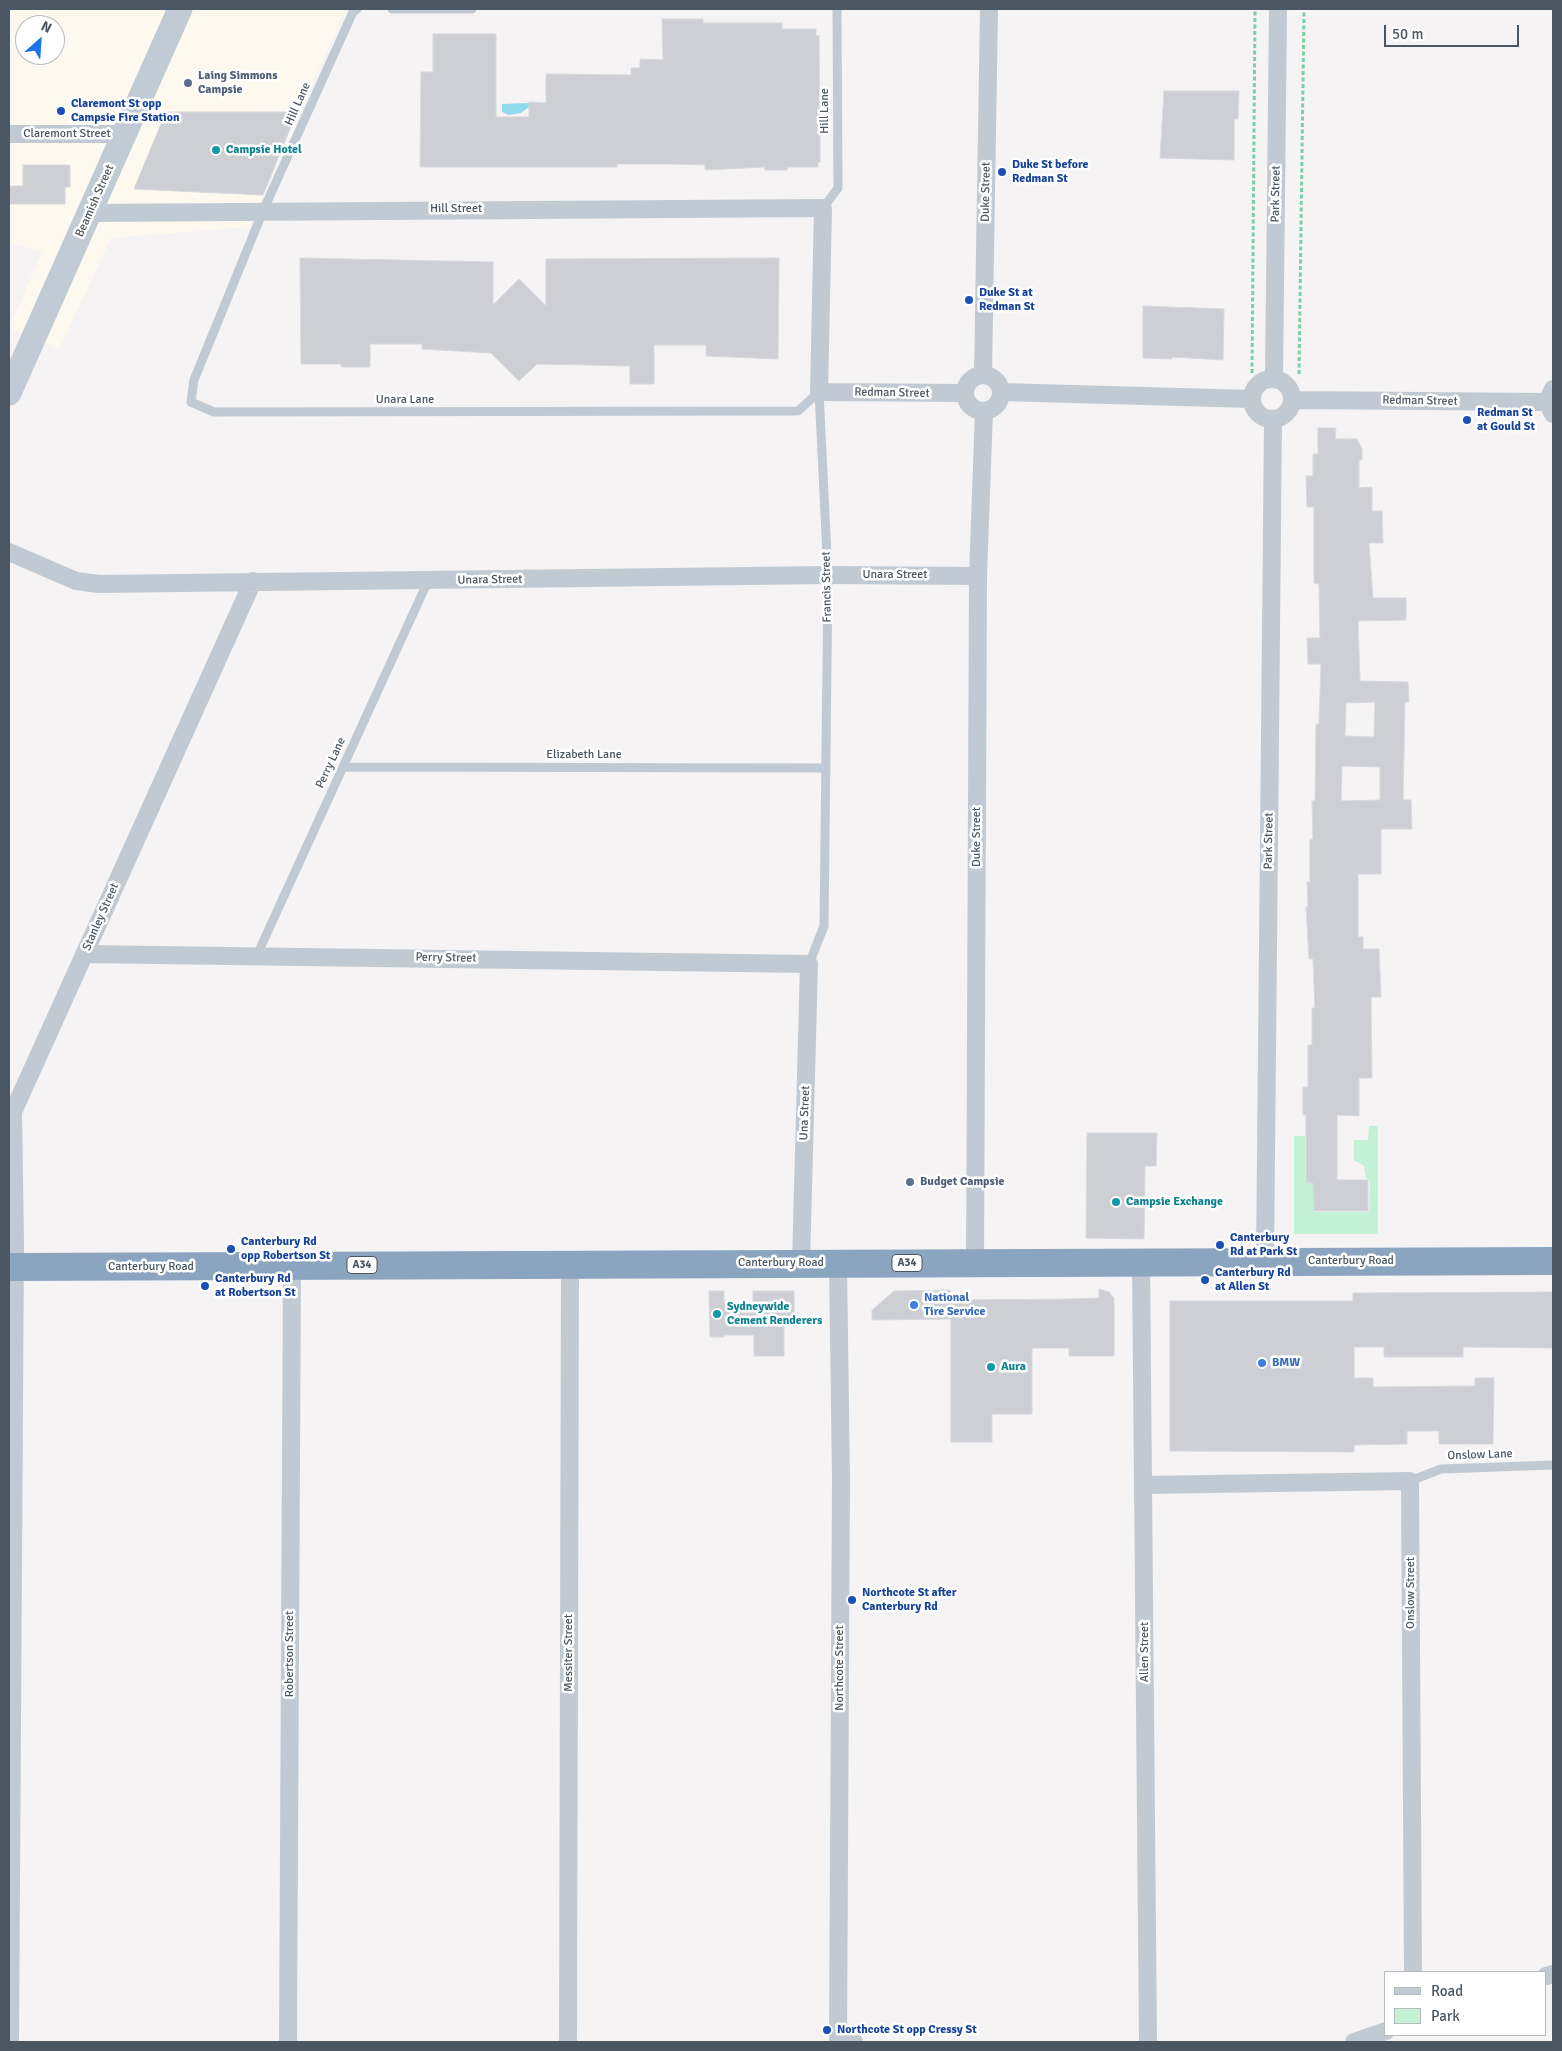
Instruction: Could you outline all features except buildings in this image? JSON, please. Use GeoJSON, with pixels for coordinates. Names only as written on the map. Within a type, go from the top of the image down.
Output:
{"type":"FeatureCollection","features":[{"type":"Feature","properties":{"kind":"highway","name":"Canterbury Road"},"geometry":{"type":"LineString","coordinates":[[12,1267],[1553,1261]]}},
{"type":"Feature","properties":{"kind":"main road","name":"Beamish Street"},"geometry":{"type":"LineString","coordinates":[[9,393],[180,9]]}},
{"type":"Feature","properties":{"kind":"street","name":"Duke Street"},"geometry":{"type":"LineString","coordinates":[[983,375],[989,9]]}},
{"type":"Feature","properties":{"kind":"street","name":"Park Street"},"geometry":{"type":"LineString","coordinates":[[1274,379],[1278,9]]}},
{"type":"Feature","properties":{"kind":"street","name":"Claremont Street"},"geometry":{"type":"LineString","coordinates":[[9,134],[125,134]]}},
{"type":"Feature","properties":{"kind":"street","name":"Hill Street"},"geometry":{"type":"LineString","coordinates":[[89,213],[823,208]]}},
{"type":"Feature","properties":{"kind":"street","name":"Francis Street"},"geometry":{"type":"LineString","coordinates":[[819,392],[823,208]]}},
{"type":"Feature","properties":{"kind":"street"},"geometry":{"type":"LineString","coordinates":[[983,375],[997,382],[1001,392],[994,408],[984,412],[972,408],[965,399],[964,393],[972,379],[983,375]]}},
{"type":"Feature","properties":{"kind":"street"},"geometry":{"type":"LineString","coordinates":[[1274,379],[1286,384],[1292,400],[1290,410],[1286,415],[1274,420],[1267,419],[1256,412],[1252,399],[1256,387],[1261,383],[1274,379]]}},
{"type":"Feature","properties":{"kind":"street","name":"Redman Street"},"geometry":{"type":"LineString","coordinates":[[819,392],[964,393]]}},
{"type":"Feature","properties":{"kind":"street"},"geometry":{"type":"LineString","coordinates":[[1001,392],[1252,399]]}},
{"type":"Feature","properties":{"kind":"street","name":"Redman Street"},"geometry":{"type":"LineString","coordinates":[[1292,400],[1551,402]]}},
{"type":"Feature","properties":{"kind":"street","name":"Duke Street"},"geometry":{"type":"LineString","coordinates":[[975,1262],[978,576],[984,412]]}},
{"type":"Feature","properties":{"kind":"street","name":"Park Street"},"geometry":{"type":"LineString","coordinates":[[1265,1262],[1274,420]]}},
{"type":"Feature","properties":{"kind":"street","name":"Unara Street"},"geometry":{"type":"LineString","coordinates":[[9,552],[76,581],[99,584],[828,575],[978,576]]}},
{"type":"Feature","properties":{"kind":"street","name":"Stanley Street"},"geometry":{"type":"LineString","coordinates":[[10,2042],[13,1112],[254,581]]}},
{"type":"Feature","properties":{"kind":"street","name":"Perry Street"},"geometry":{"type":"LineString","coordinates":[[84,954],[809,964]]}},
{"type":"Feature","properties":{"kind":"street","name":"Una Street"},"geometry":{"type":"LineString","coordinates":[[801,1263],[809,964]]}},
{"type":"Feature","properties":{"kind":"street","name":"Allen Street"},"geometry":{"type":"LineString","coordinates":[[1142,1262],[1148,2042]]}},
{"type":"Feature","properties":{"kind":"street","name":"Northcote Street"},"geometry":{"type":"LineString","coordinates":[[838,1263],[841,1480],[838,2037]]}},
{"type":"Feature","properties":{"kind":"street","name":"Messiter Street"},"geometry":{"type":"LineString","coordinates":[[568,2042],[570,1264]]}},
{"type":"Feature","properties":{"kind":"street","name":"Robertson Street"},"geometry":{"type":"LineString","coordinates":[[288,2042],[292,1266]]}},
{"type":"Feature","properties":{"kind":"street"},"geometry":{"type":"LineString","coordinates":[[1144,1485],[1410,1481]]}},
{"type":"Feature","properties":{"kind":"street","name":"Onslow Street"},"geometry":{"type":"LineString","coordinates":[[1410,1481],[1413,1971]]}},
{"type":"Feature","properties":{"kind":"street"},"geometry":{"type":"LineString","coordinates":[[1354,2042],[1384,2032]]}},
{"type":"Feature","properties":{"kind":"street"},"geometry":{"type":"LineString","coordinates":[[838,2037],[854,2042]]}},
{"type":"Feature","properties":{"kind":"lane","name":"Hill Lane"},"geometry":{"type":"LineString","coordinates":[[263,211],[353,12],[357,9]]}},
{"type":"Feature","properties":{"kind":"lane"},"geometry":{"type":"LineString","coordinates":[[392,9],[472,9]]}},
{"type":"Feature","properties":{"kind":"lane","name":"Hill Lane"},"geometry":{"type":"LineString","coordinates":[[823,208],[838,188],[837,9]]}},
{"type":"Feature","properties":{"kind":"lane","name":"Unara Lane"},"geometry":{"type":"LineString","coordinates":[[263,211],[194,380],[191,402],[214,412],[798,411],[819,392]]}},
{"type":"Feature","properties":{"kind":"lane","name":"Francis Street"},"geometry":{"type":"LineString","coordinates":[[809,964],[824,926],[828,575],[819,392]]}},
{"type":"Feature","properties":{"kind":"lane","name":"Perry Lane"},"geometry":{"type":"LineString","coordinates":[[257,955],[428,581]]}},
{"type":"Feature","properties":{"kind":"lane","name":"Elizabeth Lane"},"geometry":{"type":"LineString","coordinates":[[343,768],[826,768]]}},
{"type":"Feature","properties":{"kind":"lane","name":"Onslow Lane"},"geometry":{"type":"LineString","coordinates":[[1410,1481],[1441,1469],[1553,1465]]}},
{"type":"Feature","properties":{"kind":"path","name":"Park Street"},"geometry":{"type":"LineString","coordinates":[[1252,373],[1256,9]]}},
{"type":"Feature","properties":{"kind":"path","name":"Park Street"},"geometry":{"type":"LineString","coordinates":[[1299,374],[1304,9]]}},
{"type":"Feature","properties":{"kind":"shaded area"},"geometry":{"type":"Polygon","coordinates":[[[9,9],[346,9],[249,227],[111,238],[59,350],[9,328],[42,252],[9,242],[9,9]]]}},
{"type":"Feature","properties":{"kind":"green space"},"geometry":{"type":"Polygon","coordinates":[[[1369,1126],[1378,1126],[1378,1234],[1294,1234],[1294,1136],[1305,1136],[1305,1182],[1314,1182],[1314,1212],[1369,1212],[1370,1180],[1366,1178],[1364,1166],[1354,1160],[1354,1140],[1368,1140],[1369,1126]]]}},
{"type":"Feature","properties":{"kind":"water"},"geometry":{"type":"Polygon","coordinates":[[[529,103],[529,107],[521,113],[509,115],[502,112],[502,104],[529,103]]]}},
{"type":"Feature","properties":{"kind":"place","name":"Laing Simmons Campsie"},"geometry":{"type":"Point","coordinates":[188,83]}},
{"type":"Feature","properties":{"kind":"place","name":"Claremont St opp Campsie Fire Station"},"geometry":{"type":"Point","coordinates":[61,111]}},
{"type":"Feature","properties":{"kind":"place","name":"Campsie Hotel"},"geometry":{"type":"Point","coordinates":[216,150]}},
{"type":"Feature","properties":{"kind":"place","name":"Duke St before Redman St"},"geometry":{"type":"Point","coordinates":[1002,172]}},
{"type":"Feature","properties":{"kind":"place","name":"Duke St at Redman St"},"geometry":{"type":"Point","coordinates":[969,300]}},
{"type":"Feature","properties":{"kind":"place","name":"Redman St at Gould St"},"geometry":{"type":"Point","coordinates":[1467,420]}},
{"type":"Feature","properties":{"kind":"place","name":"Budget Campsie"},"geometry":{"type":"Point","coordinates":[910,1182]}},
{"type":"Feature","properties":{"kind":"place","name":"Campsie Exchange"},"geometry":{"type":"Point","coordinates":[1116,1202]}},
{"type":"Feature","properties":{"kind":"place","name":"Canterbury Rd at Park St"},"geometry":{"type":"Point","coordinates":[1220,1245]}},
{"type":"Feature","properties":{"kind":"place","name":"Canterbury Rd opp Robertson St"},"geometry":{"type":"Point","coordinates":[231,1249]}},
{"type":"Feature","properties":{"kind":"place","name":"Canterbury Rd at Allen St"},"geometry":{"type":"Point","coordinates":[1205,1280]}},
{"type":"Feature","properties":{"kind":"place","name":"Canterbury Rd at Robertson St"},"geometry":{"type":"Point","coordinates":[205,1286]}},
{"type":"Feature","properties":{"kind":"place","name":"National Tire Service"},"geometry":{"type":"Point","coordinates":[914,1305]}},
{"type":"Feature","properties":{"kind":"place","name":"Sydneywide Cement Renderers"},"geometry":{"type":"Point","coordinates":[717,1314]}},
{"type":"Feature","properties":{"kind":"place","name":"BMW"},"geometry":{"type":"Point","coordinates":[1262,1363]}},
{"type":"Feature","properties":{"kind":"place","name":"Aura"},"geometry":{"type":"Point","coordinates":[991,1367]}},
{"type":"Feature","properties":{"kind":"place","name":"Northcote St after Canterbury Rd"},"geometry":{"type":"Point","coordinates":[852,1600]}},
{"type":"Feature","properties":{"kind":"place","name":"Northcote St opp Cressy St"},"geometry":{"type":"Point","coordinates":[827,2030]}}]}
